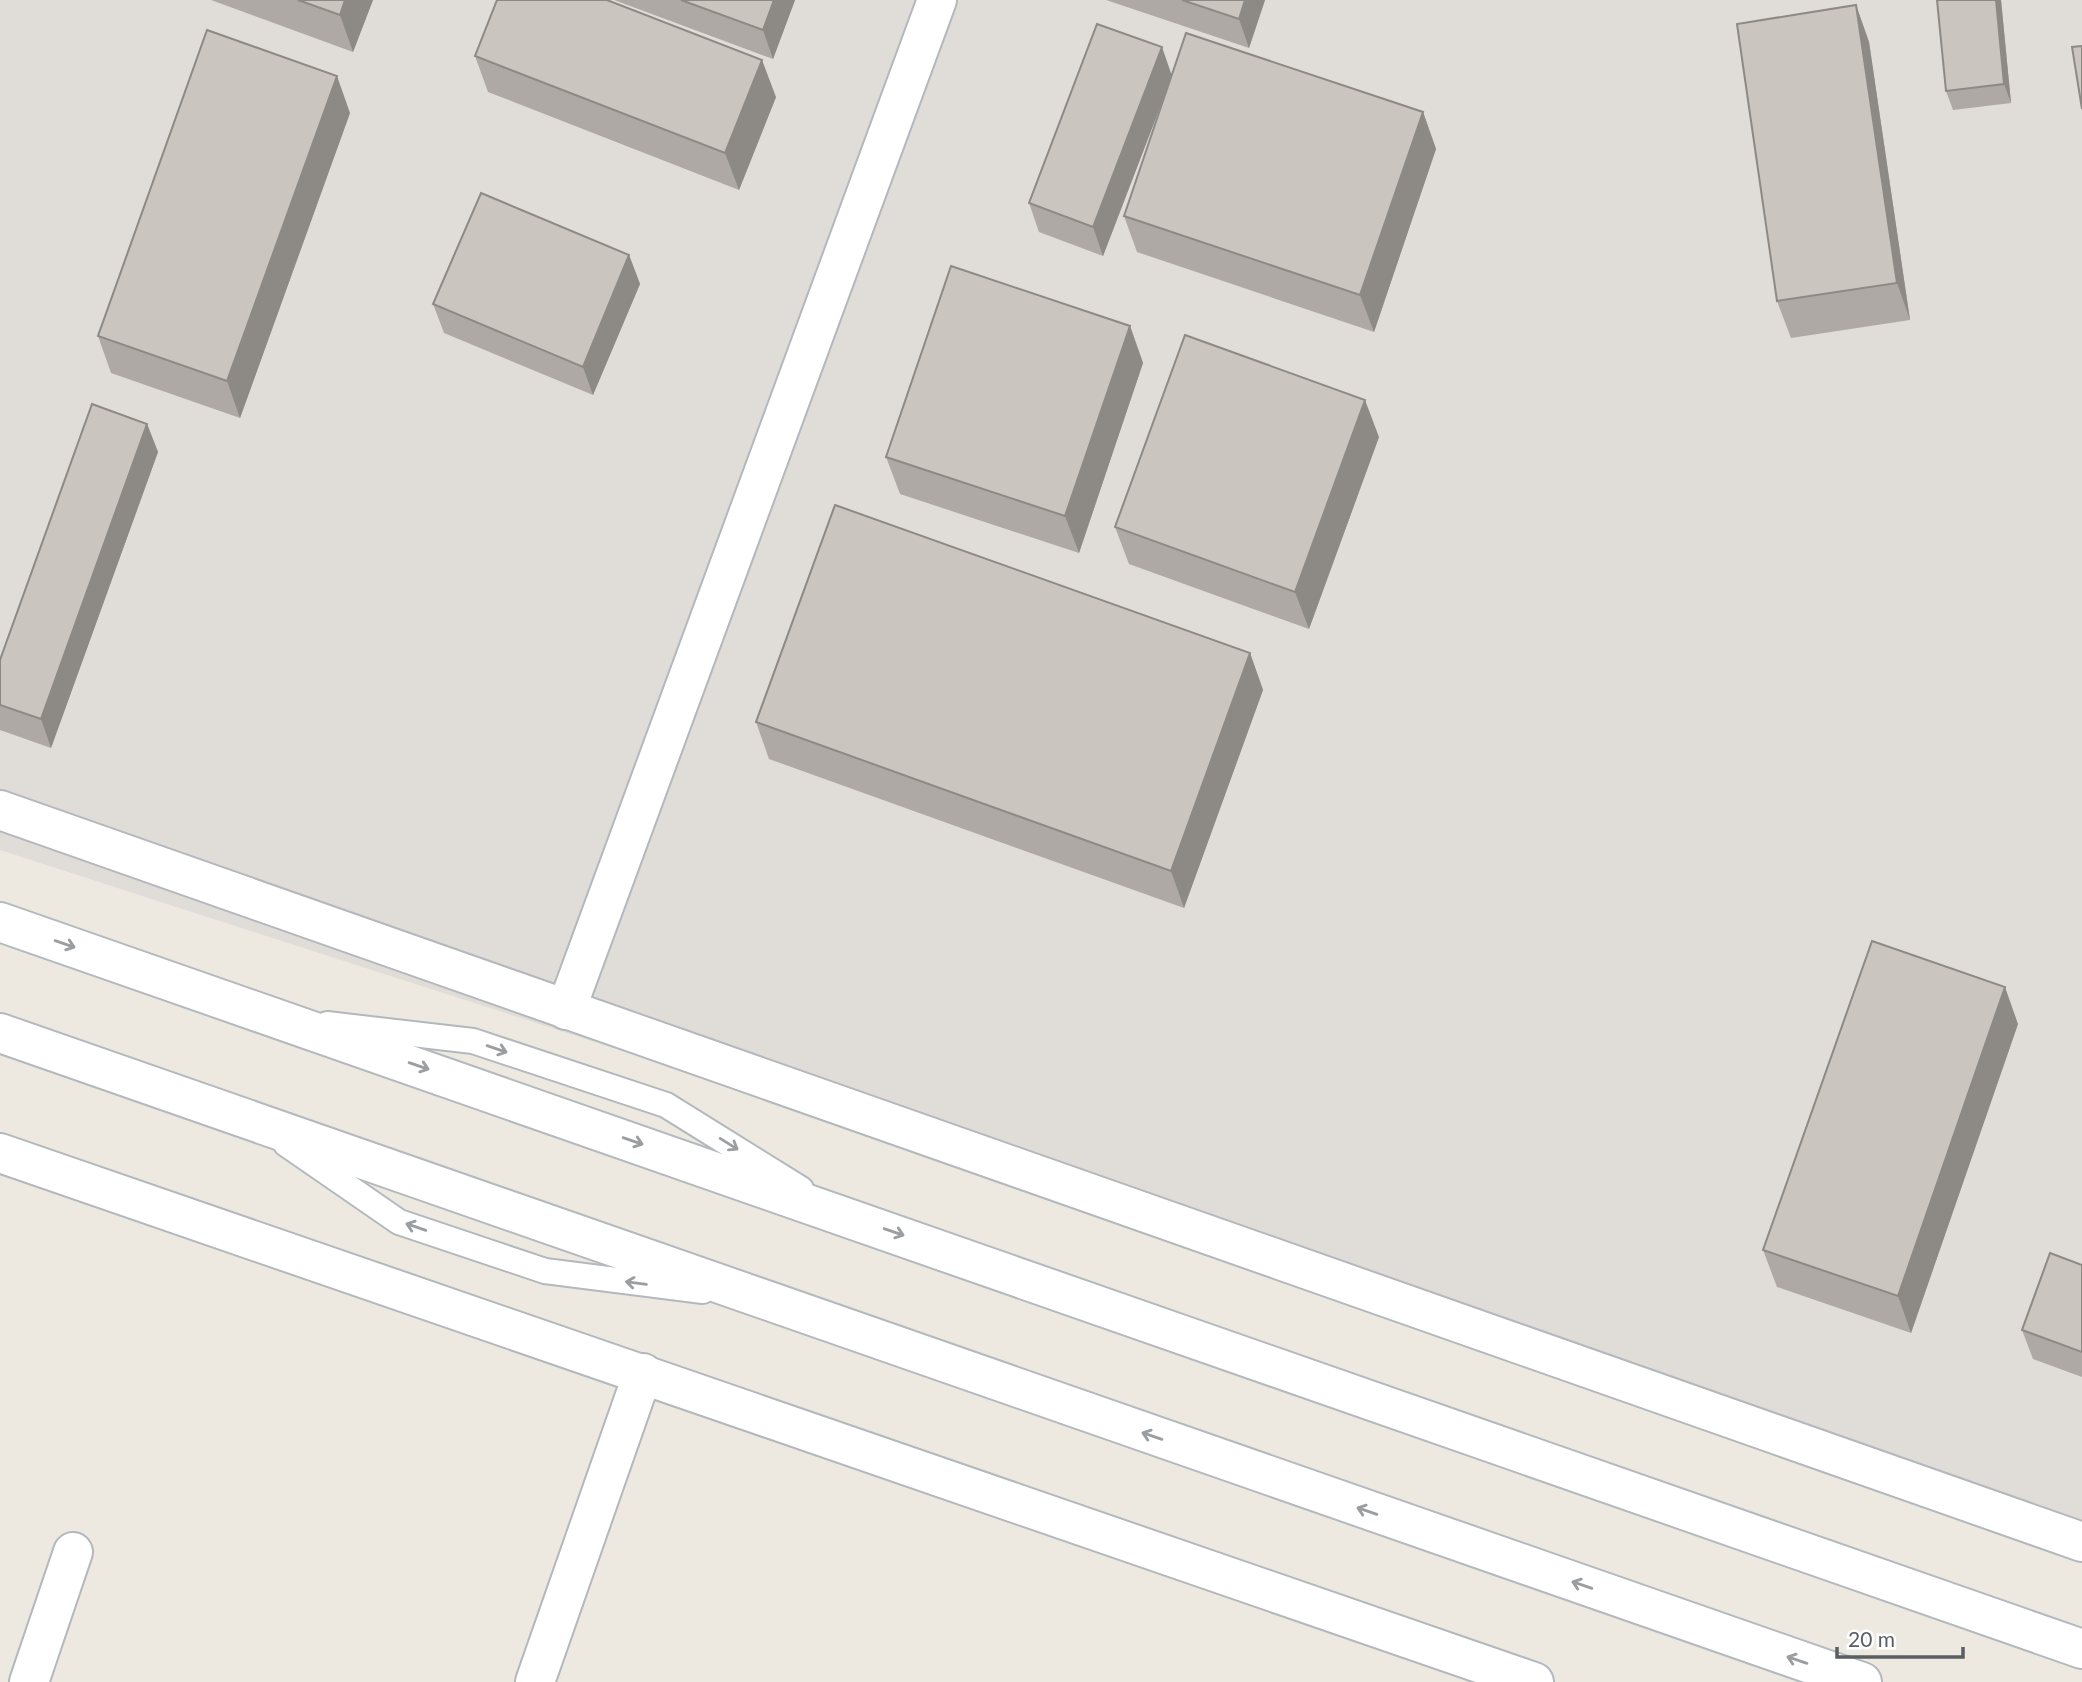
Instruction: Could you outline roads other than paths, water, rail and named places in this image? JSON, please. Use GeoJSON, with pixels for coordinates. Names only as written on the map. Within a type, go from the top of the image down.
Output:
{"type":"FeatureCollection","features":[{"type":"Feature","properties":{"kind":"street"},"geometry":{"type":"LineString","coordinates":[[566,1010],[937,0]]}},
{"type":"Feature","properties":{"kind":"street"},"geometry":{"type":"LineString","coordinates":[[0,810],[2082,1542]]}},
{"type":"Feature","properties":{"kind":"street"},"geometry":{"type":"LineString","coordinates":[[0,922],[840,1213],[2082,1649]]}},
{"type":"Feature","properties":{"kind":"street"},"geometry":{"type":"LineString","coordinates":[[0,1033],[752,1298],[1862,1682]]}},
{"type":"Feature","properties":{"kind":"street"},"geometry":{"type":"LineString","coordinates":[[0,1153],[1534,1682]]}},
{"type":"Feature","properties":{"kind":"street"},"geometry":{"type":"LineString","coordinates":[[535,1682],[643,1373]]}},
{"type":"Feature","properties":{"kind":"street"},"geometry":{"type":"LineString","coordinates":[[29,1682],[73,1552]]}}]}
